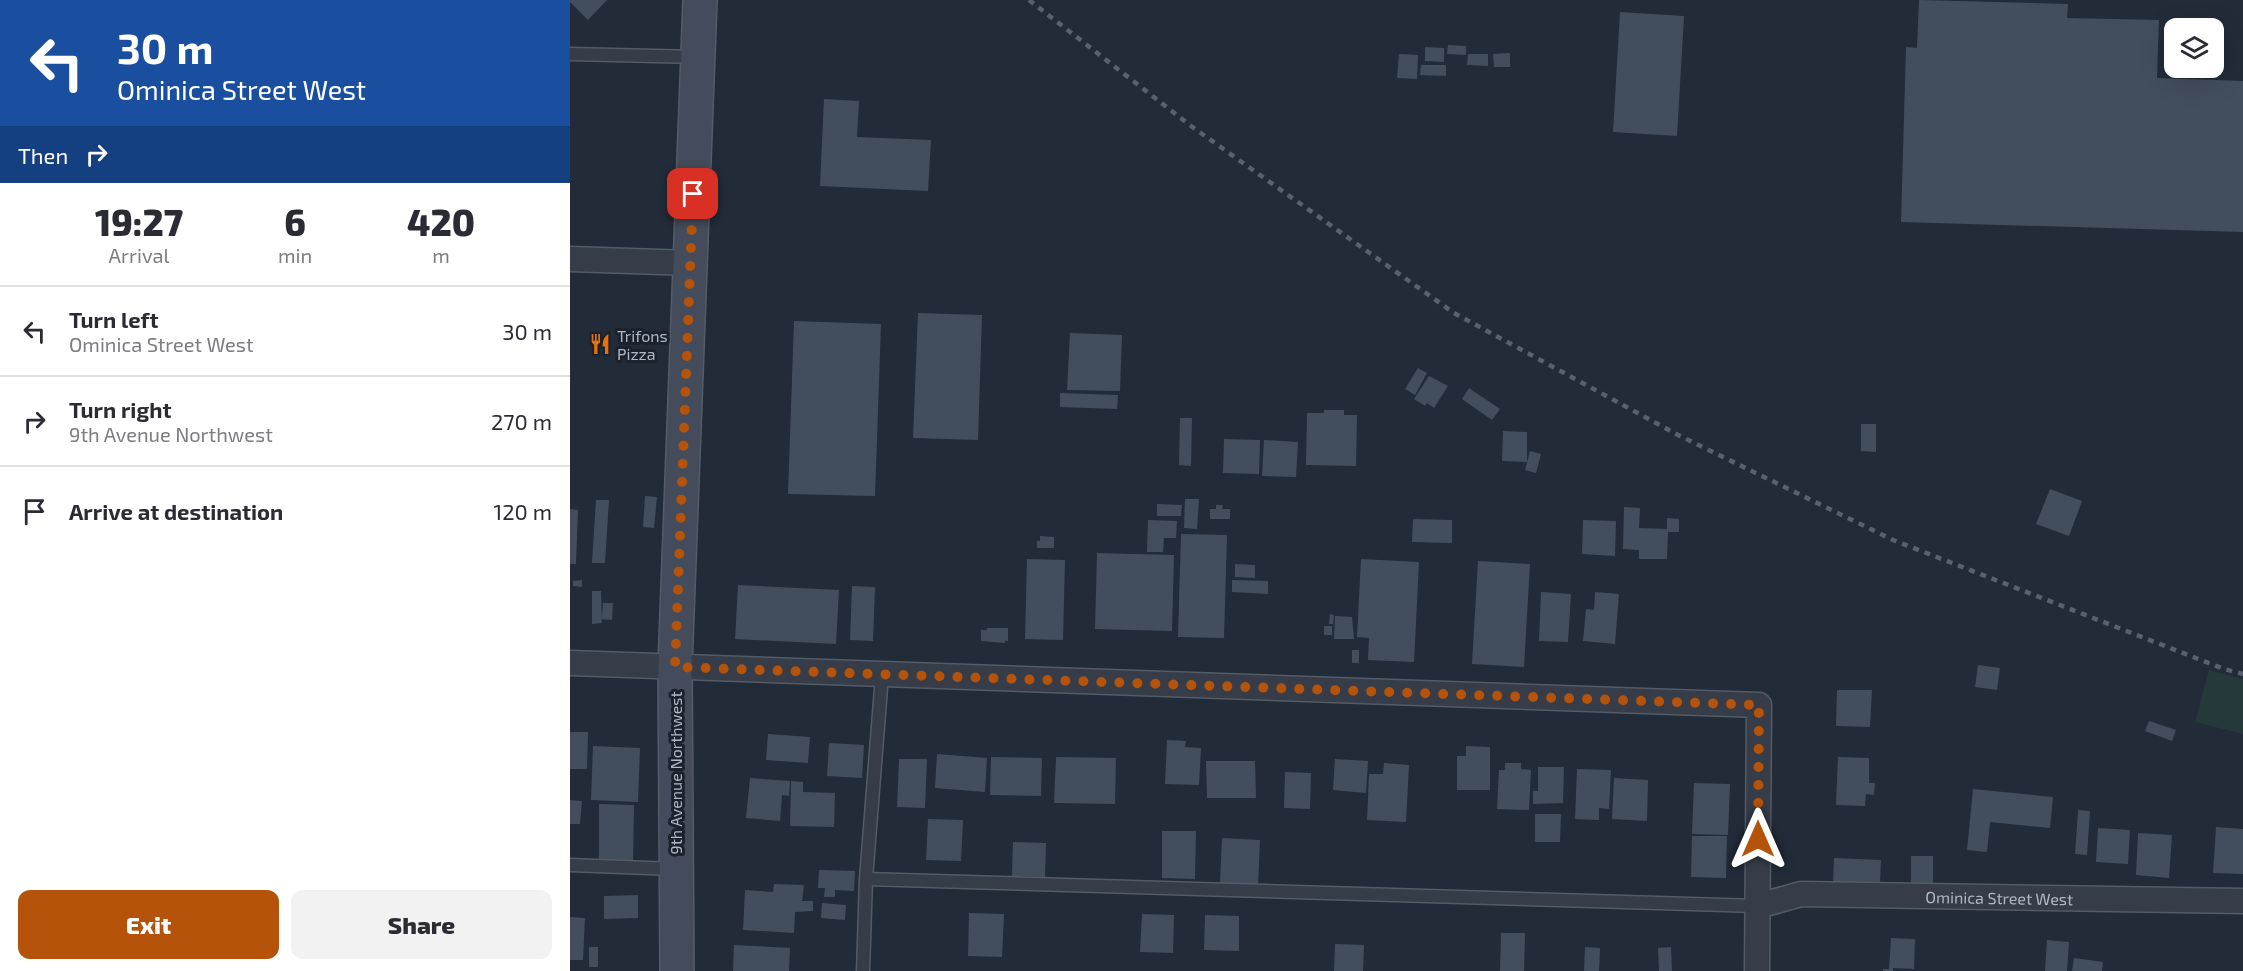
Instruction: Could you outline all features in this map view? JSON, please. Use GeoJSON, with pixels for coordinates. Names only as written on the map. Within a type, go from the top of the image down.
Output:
{"type":"FeatureCollection","features":[{"type":"Feature","properties":{"kind":"main road","name":"9th Avenue Northwest"},"geometry":{"type":"LineString","coordinates":[[677,971],[675,667],[700,0]]}},
{"type":"Feature","properties":{"kind":"street"},"geometry":{"type":"LineString","coordinates":[[570,259],[691,263]]}},
{"type":"Feature","properties":{"kind":"street"},"geometry":{"type":"LineString","coordinates":[[570,663],[1759,705],[1757,971]]}},
{"type":"Feature","properties":{"kind":"street","name":"Ominica Street West"},"geometry":{"type":"LineString","coordinates":[[1758,906],[1801,894],[2243,901]]}},
{"type":"Feature","properties":{"kind":"lane"},"geometry":{"type":"LineString","coordinates":[[570,54],[698,57]]}},
{"type":"Feature","properties":{"kind":"lane"},"geometry":{"type":"LineString","coordinates":[[863,971],[866,879],[882,675]]}},
{"type":"Feature","properties":{"kind":"lane"},"geometry":{"type":"LineString","coordinates":[[570,865],[675,868]]}},
{"type":"Feature","properties":{"kind":"lane"},"geometry":{"type":"LineString","coordinates":[[866,879],[1758,906]]}},
{"type":"Feature","properties":{"kind":"shaded area"},"geometry":{"type":"Polygon","coordinates":[[[2209,670],[2243,679],[2243,734],[2195,722],[2209,670]]]}},
{"type":"Feature","properties":{"kind":"building"},"geometry":{"type":"Polygon","coordinates":[[[570,0],[607,0],[588,20],[570,0]]]}},
{"type":"Feature","properties":{"kind":"building"},"geometry":{"type":"Polygon","coordinates":[[[1919,0],[2068,4],[2067,18],[2159,20],[2157,78],[2243,81],[2243,232],[1901,222],[1906,47],[1917,48],[1919,0]]]}},
{"type":"Feature","properties":{"kind":"building"},"geometry":{"type":"Polygon","coordinates":[[[1620,12],[1684,16],[1677,136],[1613,132],[1620,12]]]}},
{"type":"Feature","properties":{"kind":"building"},"geometry":{"type":"Polygon","coordinates":[[[1448,45],[1466,46],[1466,55],[1447,54],[1448,45]]]}},
{"type":"Feature","properties":{"kind":"building"},"geometry":{"type":"Polygon","coordinates":[[[1425,47],[1444,48],[1444,62],[1425,61],[1425,47]]]}},
{"type":"Feature","properties":{"kind":"building"},"geometry":{"type":"Polygon","coordinates":[[[1510,53],[1510,67],[1494,67],[1493,54],[1510,53]]]}},
{"type":"Feature","properties":{"kind":"building"},"geometry":{"type":"Polygon","coordinates":[[[1399,54],[1418,55],[1417,79],[1397,78],[1399,54]]]}},
{"type":"Feature","properties":{"kind":"building"},"geometry":{"type":"Polygon","coordinates":[[[1468,54],[1488,54],[1488,66],[1467,65],[1468,54]]]}},
{"type":"Feature","properties":{"kind":"building"},"geometry":{"type":"Polygon","coordinates":[[[1421,65],[1446,65],[1446,76],[1420,75],[1421,65]]]}},
{"type":"Feature","properties":{"kind":"building"},"geometry":{"type":"Polygon","coordinates":[[[824,99],[859,101],[857,137],[931,140],[928,191],[820,186],[824,99]]]}},
{"type":"Feature","properties":{"kind":"building"},"geometry":{"type":"Polygon","coordinates":[[[918,313],[982,315],[978,440],[913,438],[918,313]]]}},
{"type":"Feature","properties":{"kind":"building"},"geometry":{"type":"Polygon","coordinates":[[[794,321],[881,324],[875,496],[788,494],[794,321]]]}},
{"type":"Feature","properties":{"kind":"building"},"geometry":{"type":"Polygon","coordinates":[[[1070,333],[1122,335],[1120,391],[1067,390],[1070,333]]]}},
{"type":"Feature","properties":{"kind":"building"},"geometry":{"type":"Polygon","coordinates":[[[1418,368],[1427,373],[1415,395],[1405,389],[1418,368]]]}},
{"type":"Feature","properties":{"kind":"building"},"geometry":{"type":"Polygon","coordinates":[[[1429,376],[1448,386],[1434,408],[1427,403],[1425,406],[1414,399],[1429,376]]]}},
{"type":"Feature","properties":{"kind":"building"},"geometry":{"type":"Polygon","coordinates":[[[1469,388],[1500,409],[1492,420],[1462,399],[1469,388]]]}},
{"type":"Feature","properties":{"kind":"building"},"geometry":{"type":"Polygon","coordinates":[[[1060,393],[1118,395],[1117,409],[1060,407],[1060,393]]]}},
{"type":"Feature","properties":{"kind":"building"},"geometry":{"type":"Polygon","coordinates":[[[1324,410],[1344,410],[1344,415],[1357,415],[1356,466],[1306,465],[1307,413],[1324,413],[1324,410]]]}},
{"type":"Feature","properties":{"kind":"building"},"geometry":{"type":"Polygon","coordinates":[[[1180,418],[1192,418],[1191,466],[1179,465],[1180,418]]]}},
{"type":"Feature","properties":{"kind":"building"},"geometry":{"type":"Polygon","coordinates":[[[1861,424],[1876,424],[1876,452],[1861,451],[1861,424]]]}},
{"type":"Feature","properties":{"kind":"building"},"geometry":{"type":"Polygon","coordinates":[[[1503,431],[1527,432],[1527,462],[1502,461],[1503,431]]]}},
{"type":"Feature","properties":{"kind":"building"},"geometry":{"type":"Polygon","coordinates":[[[1224,439],[1260,440],[1259,474],[1223,473],[1224,439]]]}},
{"type":"Feature","properties":{"kind":"building"},"geometry":{"type":"Polygon","coordinates":[[[1264,440],[1298,442],[1296,477],[1262,476],[1264,440]]]}},
{"type":"Feature","properties":{"kind":"building"},"geometry":{"type":"Polygon","coordinates":[[[1530,451],[1541,454],[1536,473],[1525,470],[1530,451]]]}},
{"type":"Feature","properties":{"kind":"building"},"geometry":{"type":"Polygon","coordinates":[[[2050,489],[2082,501],[2069,536],[2036,524],[2050,489]]]}},
{"type":"Feature","properties":{"kind":"building"},"geometry":{"type":"Polygon","coordinates":[[[645,496],[657,497],[654,528],[643,527],[645,496]]]}},
{"type":"Feature","properties":{"kind":"building"},"geometry":{"type":"Polygon","coordinates":[[[1185,499],[1199,499],[1197,529],[1184,528],[1185,499]]]}},
{"type":"Feature","properties":{"kind":"building"},"geometry":{"type":"Polygon","coordinates":[[[596,500],[609,500],[605,563],[592,563],[596,500]]]}},
{"type":"Feature","properties":{"kind":"building"},"geometry":{"type":"Polygon","coordinates":[[[1157,504],[1182,505],[1181,516],[1157,516],[1157,504]]]}},
{"type":"Feature","properties":{"kind":"building"},"geometry":{"type":"Polygon","coordinates":[[[1216,505],[1223,505],[1222,509],[1230,509],[1230,519],[1210,519],[1210,509],[1216,509],[1216,505]]]}},
{"type":"Feature","properties":{"kind":"building"},"geometry":{"type":"Polygon","coordinates":[[[1624,507],[1640,508],[1639,528],[1667,529],[1667,518],[1679,519],[1679,532],[1668,532],[1667,559],[1639,559],[1639,550],[1623,549],[1624,507]]]}},
{"type":"Feature","properties":{"kind":"building"},"geometry":{"type":"Polygon","coordinates":[[[570,509],[578,510],[576,564],[570,564],[570,509]]]}},
{"type":"Feature","properties":{"kind":"building"},"geometry":{"type":"Polygon","coordinates":[[[1413,519],[1452,520],[1452,543],[1412,542],[1413,519]]]}},
{"type":"Feature","properties":{"kind":"building"},"geometry":{"type":"Polygon","coordinates":[[[1148,520],[1177,521],[1176,538],[1164,538],[1163,552],[1147,552],[1148,520]]]}},
{"type":"Feature","properties":{"kind":"building"},"geometry":{"type":"Polygon","coordinates":[[[1583,520],[1616,521],[1615,556],[1582,554],[1583,520]]]}},
{"type":"Feature","properties":{"kind":"building"},"geometry":{"type":"Polygon","coordinates":[[[1181,534],[1227,535],[1224,638],[1178,637],[1181,534]]]}},
{"type":"Feature","properties":{"kind":"building"},"geometry":{"type":"Polygon","coordinates":[[[1040,536],[1054,537],[1054,548],[1037,548],[1040,536]]]}},
{"type":"Feature","properties":{"kind":"building"},"geometry":{"type":"Polygon","coordinates":[[[1097,553],[1174,555],[1172,631],[1095,629],[1097,553]]]}},
{"type":"Feature","properties":{"kind":"building"},"geometry":{"type":"Polygon","coordinates":[[[1027,559],[1065,560],[1063,640],[1025,639],[1027,559]]]}},
{"type":"Feature","properties":{"kind":"building"},"geometry":{"type":"Polygon","coordinates":[[[1361,559],[1419,562],[1414,662],[1368,660],[1369,638],[1357,637],[1361,559]]]}},
{"type":"Feature","properties":{"kind":"building"},"geometry":{"type":"Polygon","coordinates":[[[1478,561],[1530,564],[1524,667],[1472,664],[1478,561]]]}},
{"type":"Feature","properties":{"kind":"building"},"geometry":{"type":"Polygon","coordinates":[[[1235,564],[1255,565],[1255,578],[1235,577],[1235,564]]]}},
{"type":"Feature","properties":{"kind":"building"},"geometry":{"type":"Polygon","coordinates":[[[582,580],[582,587],[573,586],[573,581],[582,580]]]}},
{"type":"Feature","properties":{"kind":"building"},"geometry":{"type":"Polygon","coordinates":[[[1232,580],[1268,581],[1268,594],[1232,592],[1232,580]]]}},
{"type":"Feature","properties":{"kind":"building"},"geometry":{"type":"Polygon","coordinates":[[[738,585],[839,590],[836,644],[735,639],[738,585]]]}},
{"type":"Feature","properties":{"kind":"building"},"geometry":{"type":"Polygon","coordinates":[[[852,586],[875,587],[873,641],[850,640],[852,586]]]}},
{"type":"Feature","properties":{"kind":"building"},"geometry":{"type":"Polygon","coordinates":[[[592,591],[601,591],[602,623],[592,624],[592,591]]]}},
{"type":"Feature","properties":{"kind":"building"},"geometry":{"type":"Polygon","coordinates":[[[1541,592],[1571,594],[1568,642],[1539,641],[1541,592]]]}},
{"type":"Feature","properties":{"kind":"building"},"geometry":{"type":"Polygon","coordinates":[[[1595,592],[1619,594],[1615,644],[1583,641],[1586,609],[1594,610],[1595,592]]]}},
{"type":"Feature","properties":{"kind":"building"},"geometry":{"type":"Polygon","coordinates":[[[603,603],[613,603],[612,620],[602,619],[603,603]]]}},
{"type":"Feature","properties":{"kind":"building"},"geometry":{"type":"Polygon","coordinates":[[[1330,614],[1334,615],[1333,624],[1329,624],[1330,614]]]}},
{"type":"Feature","properties":{"kind":"building"},"geometry":{"type":"Polygon","coordinates":[[[1335,616],[1352,617],[1354,639],[1334,639],[1335,616]]]}},
{"type":"Feature","properties":{"kind":"building"},"geometry":{"type":"Polygon","coordinates":[[[1324,626],[1332,626],[1332,635],[1324,635],[1324,626]]]}},
{"type":"Feature","properties":{"kind":"building"},"geometry":{"type":"Polygon","coordinates":[[[987,628],[1008,628],[1008,641],[1005,643],[981,641],[981,630],[987,630],[987,628]]]}},
{"type":"Feature","properties":{"kind":"building"},"geometry":{"type":"Polygon","coordinates":[[[1352,650],[1359,650],[1359,663],[1352,663],[1352,650]]]}},
{"type":"Feature","properties":{"kind":"building"},"geometry":{"type":"Polygon","coordinates":[[[1978,665],[2000,668],[1997,690],[1975,687],[1978,665]]]}},
{"type":"Feature","properties":{"kind":"building"},"geometry":{"type":"Polygon","coordinates":[[[1837,690],[1872,690],[1870,727],[1836,726],[1837,690]]]}},
{"type":"Feature","properties":{"kind":"building"},"geometry":{"type":"Polygon","coordinates":[[[2149,721],[2176,730],[2172,741],[2145,731],[2149,721]]]}},
{"type":"Feature","properties":{"kind":"building"},"geometry":{"type":"Polygon","coordinates":[[[570,732],[588,732],[587,769],[570,769],[570,732]]]}},
{"type":"Feature","properties":{"kind":"building"},"geometry":{"type":"Polygon","coordinates":[[[768,734],[810,737],[808,763],[766,760],[768,734]]]}},
{"type":"Feature","properties":{"kind":"building"},"geometry":{"type":"Polygon","coordinates":[[[1167,740],[1186,741],[1185,747],[1201,748],[1199,785],[1165,784],[1167,740]]]}},
{"type":"Feature","properties":{"kind":"building"},"geometry":{"type":"Polygon","coordinates":[[[829,743],[864,745],[862,778],[827,776],[829,743]]]}},
{"type":"Feature","properties":{"kind":"building"},"geometry":{"type":"Polygon","coordinates":[[[593,746],[640,748],[638,802],[591,800],[593,746]]]}},
{"type":"Feature","properties":{"kind":"building"},"geometry":{"type":"Polygon","coordinates":[[[1466,746],[1490,747],[1490,790],[1457,790],[1457,756],[1466,756],[1466,746]]]}},
{"type":"Feature","properties":{"kind":"building"},"geometry":{"type":"Polygon","coordinates":[[[937,754],[987,758],[985,792],[935,788],[937,754]]]}},
{"type":"Feature","properties":{"kind":"building"},"geometry":{"type":"Polygon","coordinates":[[[991,757],[1042,758],[1041,796],[990,795],[991,757]]]}},
{"type":"Feature","properties":{"kind":"building"},"geometry":{"type":"Polygon","coordinates":[[[1056,757],[1116,758],[1115,804],[1054,803],[1056,757]]]}},
{"type":"Feature","properties":{"kind":"building"},"geometry":{"type":"Polygon","coordinates":[[[1838,757],[1869,758],[1869,783],[1875,783],[1874,795],[1866,794],[1865,806],[1836,805],[1838,757]]]}},
{"type":"Feature","properties":{"kind":"building"},"geometry":{"type":"Polygon","coordinates":[[[899,759],[927,759],[925,808],[897,807],[899,759]]]}},
{"type":"Feature","properties":{"kind":"building"},"geometry":{"type":"Polygon","coordinates":[[[1335,759],[1368,761],[1366,793],[1333,790],[1335,759]]]}},
{"type":"Feature","properties":{"kind":"building"},"geometry":{"type":"Polygon","coordinates":[[[1206,761],[1255,761],[1256,798],[1207,798],[1206,761]]]}},
{"type":"Feature","properties":{"kind":"building"},"geometry":{"type":"Polygon","coordinates":[[[1384,763],[1409,765],[1406,822],[1367,820],[1369,774],[1383,774],[1384,763]]]}},
{"type":"Feature","properties":{"kind":"building"},"geometry":{"type":"Polygon","coordinates":[[[1505,763],[1521,763],[1521,769],[1531,770],[1529,810],[1497,809],[1499,770],[1505,770],[1505,763]]]}},
{"type":"Feature","properties":{"kind":"building"},"geometry":{"type":"Polygon","coordinates":[[[1538,767],[1564,767],[1563,803],[1533,804],[1533,791],[1538,791],[1538,767]]]}},
{"type":"Feature","properties":{"kind":"building"},"geometry":{"type":"Polygon","coordinates":[[[1577,769],[1611,770],[1609,809],[1599,808],[1599,820],[1575,819],[1577,769]]]}},
{"type":"Feature","properties":{"kind":"building"},"geometry":{"type":"Polygon","coordinates":[[[1285,772],[1311,773],[1310,809],[1284,808],[1285,772]]]}},
{"type":"Feature","properties":{"kind":"building"},"geometry":{"type":"Polygon","coordinates":[[[750,778],[790,781],[789,796],[782,795],[780,821],[746,818],[750,778]]]}},
{"type":"Feature","properties":{"kind":"building"},"geometry":{"type":"Polygon","coordinates":[[[1614,778],[1648,780],[1647,821],[1612,819],[1614,778]]]}},
{"type":"Feature","properties":{"kind":"building"},"geometry":{"type":"Polygon","coordinates":[[[791,781],[803,782],[803,792],[835,793],[834,827],[790,826],[791,781]]]}},
{"type":"Feature","properties":{"kind":"building"},"geometry":{"type":"Polygon","coordinates":[[[1694,783],[1730,784],[1728,835],[1692,834],[1694,783]]]}},
{"type":"Feature","properties":{"kind":"building"},"geometry":{"type":"Polygon","coordinates":[[[1973,789],[2053,797],[2050,828],[1990,822],[1987,852],[1967,850],[1973,789]]]}},
{"type":"Feature","properties":{"kind":"building"},"geometry":{"type":"Polygon","coordinates":[[[570,800],[582,801],[580,824],[570,824],[570,800]]]}},
{"type":"Feature","properties":{"kind":"building"},"geometry":{"type":"Polygon","coordinates":[[[599,804],[634,805],[633,864],[599,864],[599,804]]]}},
{"type":"Feature","properties":{"kind":"building"},"geometry":{"type":"Polygon","coordinates":[[[2078,810],[2090,811],[2087,855],[2075,854],[2078,810]]]}},
{"type":"Feature","properties":{"kind":"building"},"geometry":{"type":"Polygon","coordinates":[[[1535,814],[1561,814],[1560,842],[1535,842],[1535,814]]]}},
{"type":"Feature","properties":{"kind":"building"},"geometry":{"type":"Polygon","coordinates":[[[928,819],[963,820],[961,861],[926,860],[928,819]]]}},
{"type":"Feature","properties":{"kind":"building"},"geometry":{"type":"Polygon","coordinates":[[[2216,827],[2243,829],[2243,874],[2213,873],[2216,827]]]}},
{"type":"Feature","properties":{"kind":"building"},"geometry":{"type":"Polygon","coordinates":[[[2098,828],[2130,830],[2128,864],[2096,862],[2098,828]]]}},
{"type":"Feature","properties":{"kind":"building"},"geometry":{"type":"Polygon","coordinates":[[[1162,831],[1196,831],[1195,879],[1162,878],[1162,831]]]}},
{"type":"Feature","properties":{"kind":"building"},"geometry":{"type":"Polygon","coordinates":[[[2138,833],[2172,835],[2169,878],[2136,875],[2138,833]]]}},
{"type":"Feature","properties":{"kind":"building"},"geometry":{"type":"Polygon","coordinates":[[[1692,836],[1727,836],[1726,878],[1691,877],[1692,836]]]}},
{"type":"Feature","properties":{"kind":"building"},"geometry":{"type":"Polygon","coordinates":[[[1222,838],[1260,840],[1258,885],[1220,884],[1222,838]]]}},
{"type":"Feature","properties":{"kind":"building"},"geometry":{"type":"Polygon","coordinates":[[[1013,842],[1046,843],[1045,877],[1012,876],[1013,842]]]}},
{"type":"Feature","properties":{"kind":"building"},"geometry":{"type":"Polygon","coordinates":[[[1911,856],[1933,856],[1933,884],[1911,883],[1911,856]]]}},
{"type":"Feature","properties":{"kind":"building"},"geometry":{"type":"Polygon","coordinates":[[[1834,858],[1881,860],[1880,885],[1833,883],[1834,858]]]}},
{"type":"Feature","properties":{"kind":"building"},"geometry":{"type":"Polygon","coordinates":[[[819,870],[855,871],[854,891],[835,890],[835,897],[824,897],[825,888],[818,888],[819,870]]]}},
{"type":"Feature","properties":{"kind":"building"},"geometry":{"type":"Polygon","coordinates":[[[774,884],[804,885],[802,901],[813,901],[813,911],[795,912],[794,933],[743,930],[745,890],[773,892],[774,884]]]}},
{"type":"Feature","properties":{"kind":"building"},"geometry":{"type":"Polygon","coordinates":[[[638,895],[638,918],[604,919],[604,896],[638,895]]]}},
{"type":"Feature","properties":{"kind":"building"},"geometry":{"type":"Polygon","coordinates":[[[822,903],[846,905],[845,920],[821,918],[822,903]]]}},
{"type":"Feature","properties":{"kind":"building"},"geometry":{"type":"Polygon","coordinates":[[[969,913],[1004,914],[1002,957],[968,956],[969,913]]]}},
{"type":"Feature","properties":{"kind":"building"},"geometry":{"type":"Polygon","coordinates":[[[1142,914],[1174,915],[1173,953],[1140,952],[1142,914]]]}},
{"type":"Feature","properties":{"kind":"building"},"geometry":{"type":"Polygon","coordinates":[[[1205,915],[1239,916],[1239,951],[1204,950],[1205,915]]]}},
{"type":"Feature","properties":{"kind":"building"},"geometry":{"type":"Polygon","coordinates":[[[570,917],[585,918],[583,960],[570,960],[570,917]]]}},
{"type":"Feature","properties":{"kind":"building"},"geometry":{"type":"Polygon","coordinates":[[[1501,933],[1525,933],[1524,971],[1500,971],[1501,933]]]}},
{"type":"Feature","properties":{"kind":"building"},"geometry":{"type":"Polygon","coordinates":[[[1891,938],[1915,939],[1914,969],[1893,968],[1893,971],[1883,971],[1883,969],[1889,969],[1891,938]]]}},
{"type":"Feature","properties":{"kind":"building"},"geometry":{"type":"Polygon","coordinates":[[[2047,940],[2069,942],[2067,971],[2045,971],[2047,940]]]}},
{"type":"Feature","properties":{"kind":"building"},"geometry":{"type":"Polygon","coordinates":[[[1335,944],[1364,945],[1363,971],[1334,971],[1335,944]]]}},
{"type":"Feature","properties":{"kind":"building"},"geometry":{"type":"Polygon","coordinates":[[[734,945],[790,948],[789,971],[733,971],[734,945]]]}},
{"type":"Feature","properties":{"kind":"building"},"geometry":{"type":"Polygon","coordinates":[[[589,947],[598,947],[598,967],[589,967],[589,947]]]}},
{"type":"Feature","properties":{"kind":"building"},"geometry":{"type":"Polygon","coordinates":[[[1585,947],[1600,948],[1599,971],[1584,971],[1585,947]]]}},
{"type":"Feature","properties":{"kind":"building"},"geometry":{"type":"Polygon","coordinates":[[[1671,947],[1672,971],[1659,971],[1658,948],[1671,947]]]}},
{"type":"Feature","properties":{"kind":"building"},"geometry":{"type":"Polygon","coordinates":[[[2074,958],[2103,962],[2102,971],[2072,971],[2074,958]]]}},
{"type":"Feature","properties":{"kind":"railway"},"geometry":{"type":"LineString","coordinates":[[1029,0],[1191,126],[1454,313],[1678,435],[1893,540],[2224,669],[2243,674]]}},
{"type":"Feature","properties":{"kind":"place","name":"Trifons Pizza"},"geometry":{"type":"Point","coordinates":[600,344]}},
{"type":"Feature","properties":{"kind":"route"},"geometry":{"type":"LineString","coordinates":[[693,194],[675,667],[1759,705],[1758,839]]}}]}
